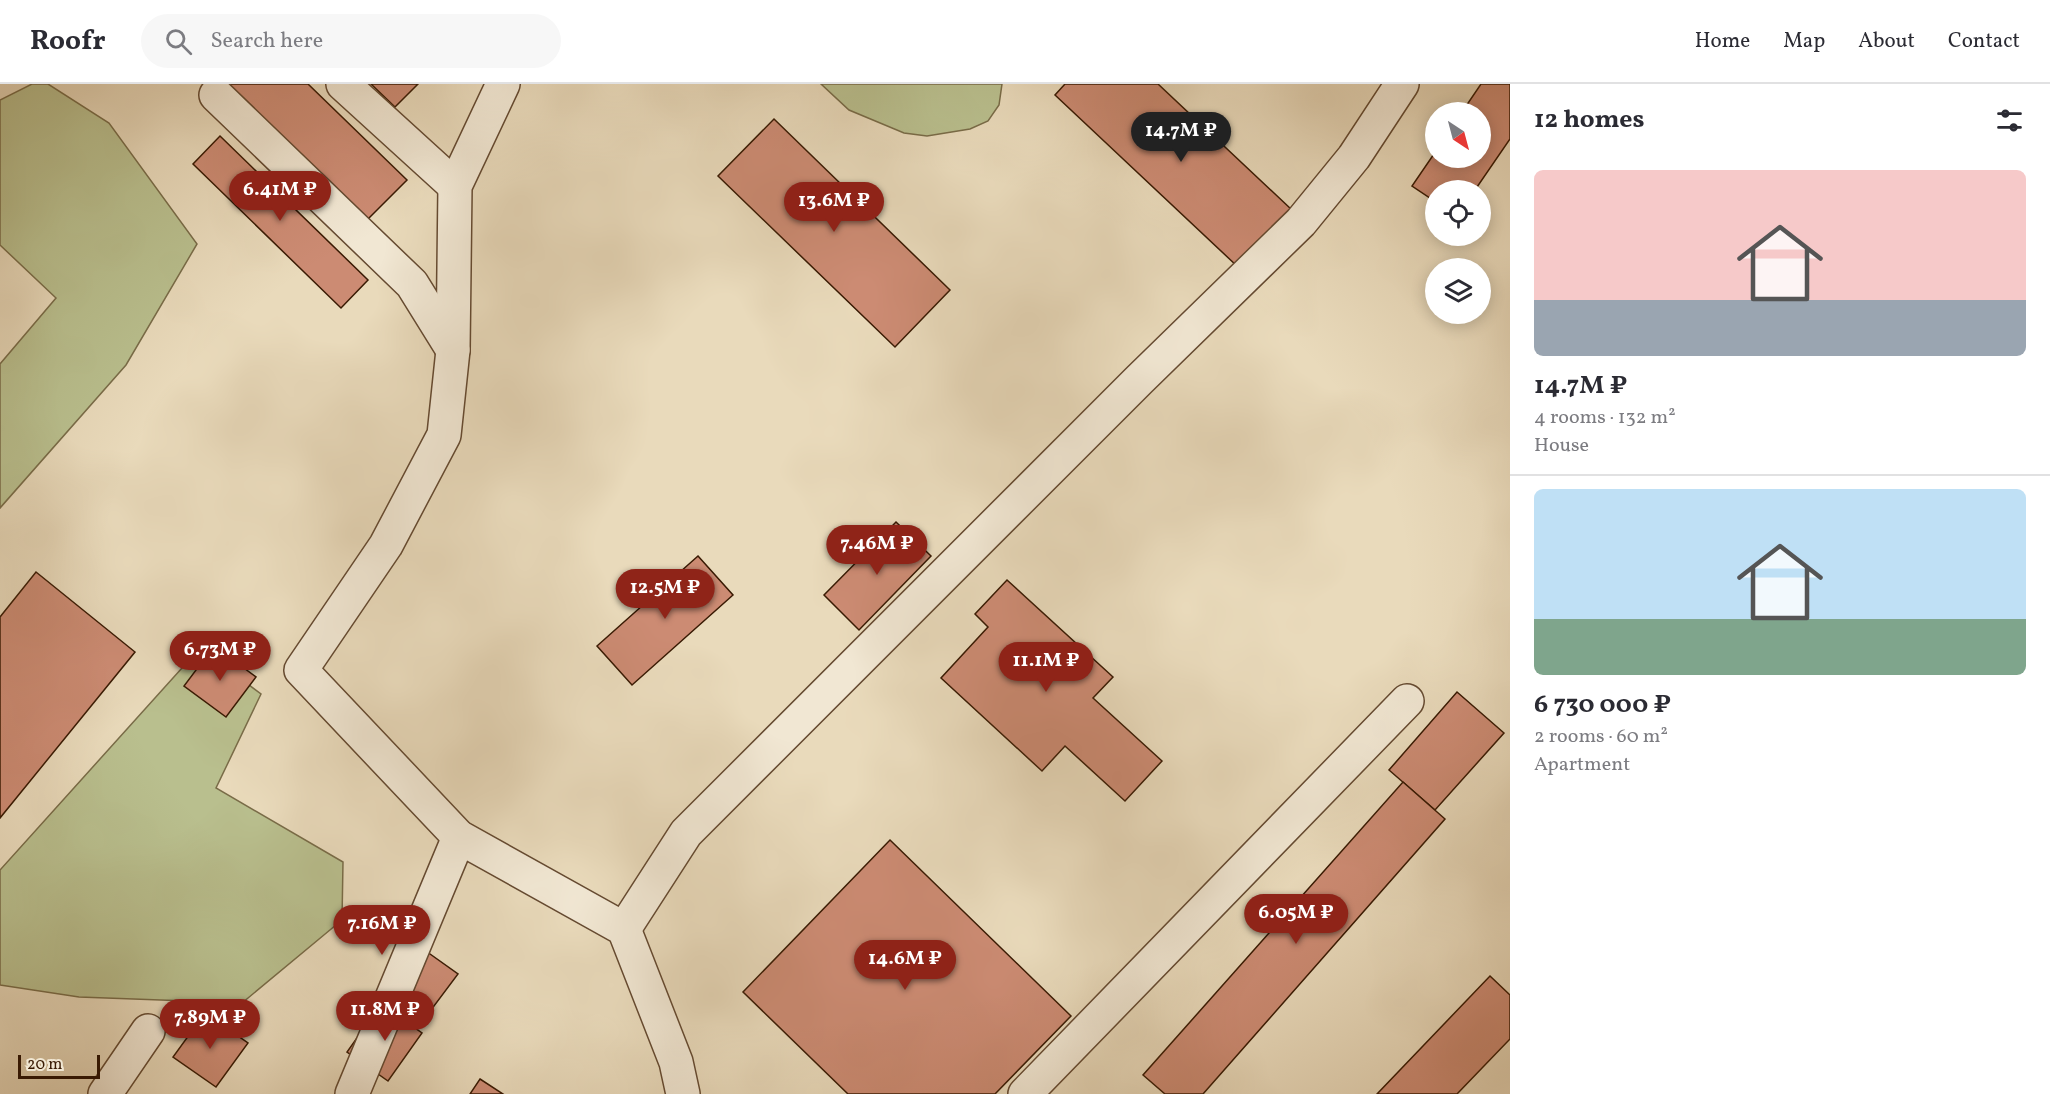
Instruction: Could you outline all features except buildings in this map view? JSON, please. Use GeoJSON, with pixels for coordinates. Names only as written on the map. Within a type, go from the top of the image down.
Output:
{"type":"FeatureCollection","features":[{"type":"Feature","properties":{"kind":"street"},"geometry":{"type":"LineString","coordinates":[[343,84],[455,186]]}},
{"type":"Feature","properties":{"kind":"street"},"geometry":{"type":"LineString","coordinates":[[624,929],[686,833],[1139,380],[1301,222],[1354,157],[1402,84]]}},
{"type":"Feature","properties":{"kind":"street"},"geometry":{"type":"LineString","coordinates":[[499,86],[455,186],[453,350],[444,435],[386,545],[301,670],[459,837],[624,929],[676,1062],[683,1094]]}},
{"type":"Feature","properties":{"kind":"street"},"geometry":{"type":"LineString","coordinates":[[216,95],[412,284],[453,350]]}},
{"type":"Feature","properties":{"kind":"street"},"geometry":{"type":"LineString","coordinates":[[1025,1094],[1407,701]]}},
{"type":"Feature","properties":{"kind":"street"},"geometry":{"type":"LineString","coordinates":[[352,1094],[459,837]]}},
{"type":"Feature","properties":{"kind":"street"},"geometry":{"type":"LineString","coordinates":[[105,1094],[148,1031]]}},
{"type":"Feature","properties":{"kind":"green space"},"geometry":{"type":"Polygon","coordinates":[[[32,84],[48,84],[109,123],[197,244],[126,365],[0,508],[0,364],[56,298],[0,245],[0,100],[32,84]]]}},
{"type":"Feature","properties":{"kind":"green space"},"geometry":{"type":"Polygon","coordinates":[[[821,84],[1002,84],[999,105],[988,121],[970,129],[927,136],[904,133],[849,110],[821,84]]]}},
{"type":"Feature","properties":{"kind":"green space"},"geometry":{"type":"Polygon","coordinates":[[[200,648],[261,694],[216,788],[343,862],[342,920],[242,1003],[79,997],[0,985],[0,870],[200,648]]]}}]}
